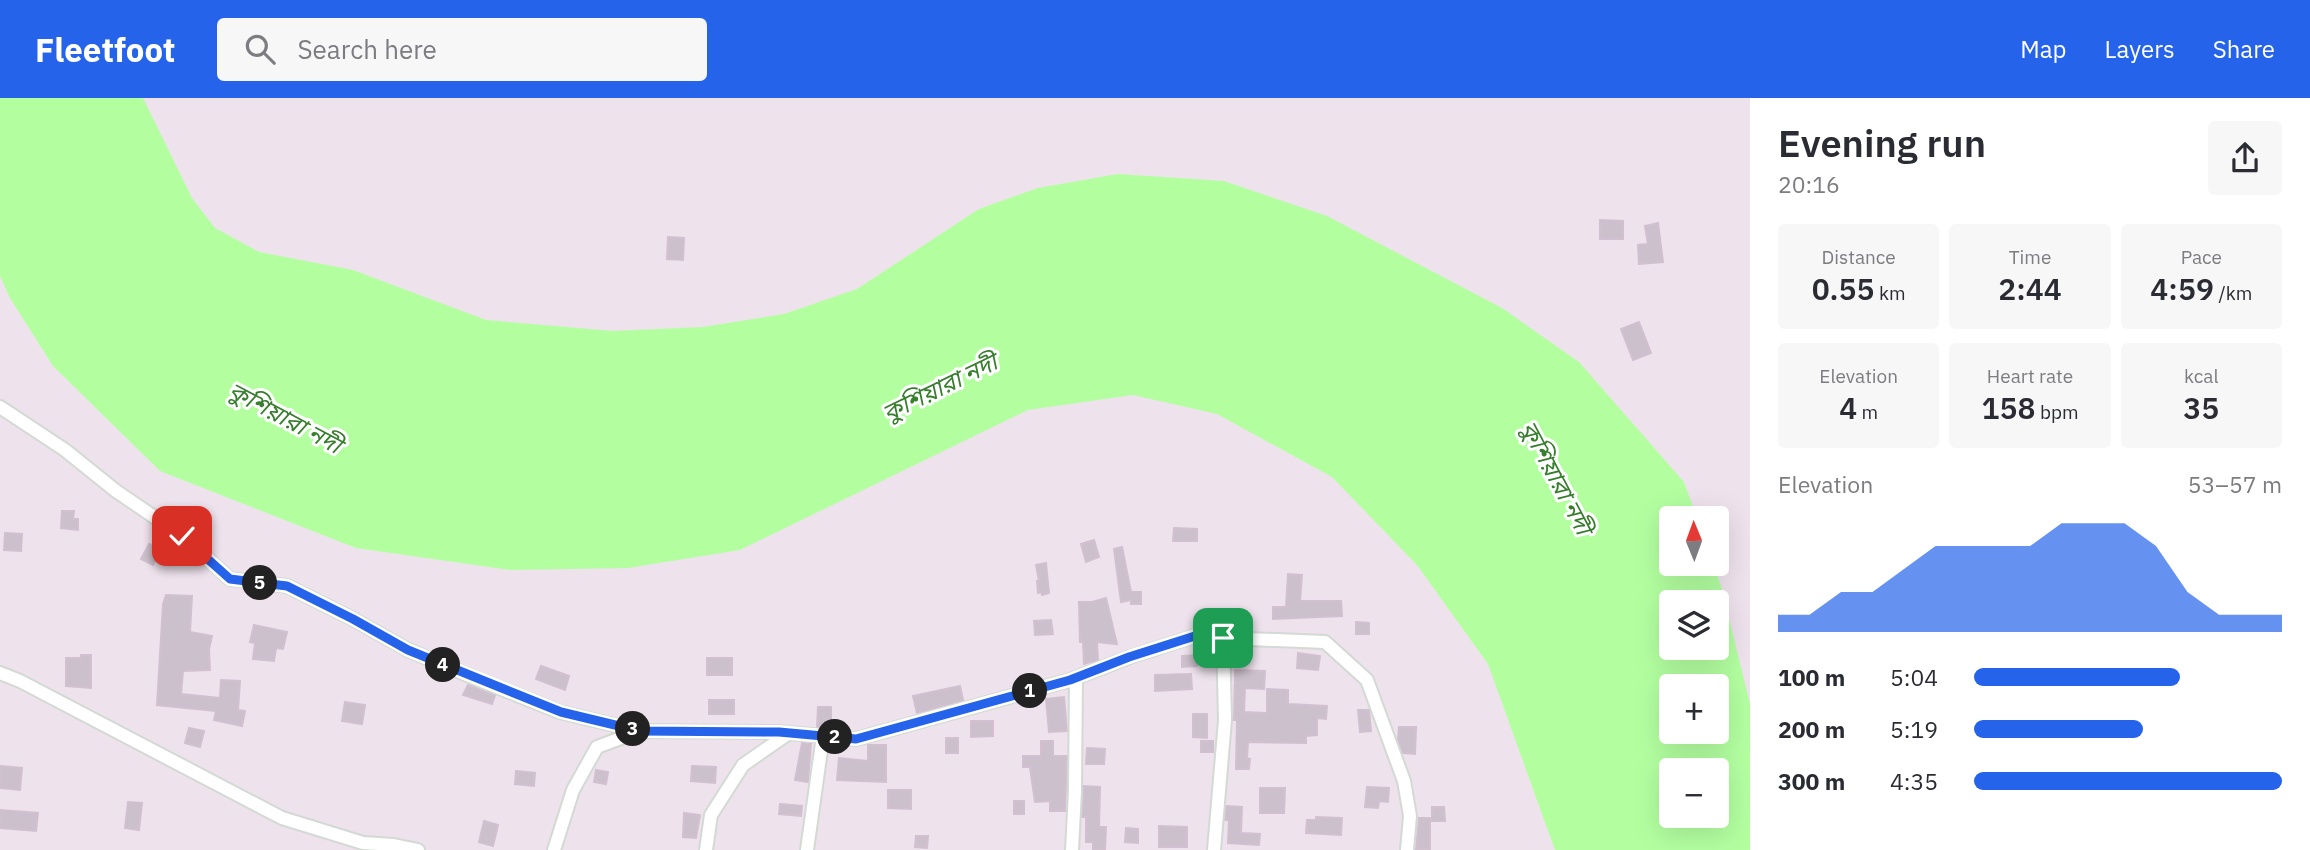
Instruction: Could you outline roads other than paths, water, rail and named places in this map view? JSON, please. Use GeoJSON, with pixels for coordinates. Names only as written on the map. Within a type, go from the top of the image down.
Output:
{"type":"FeatureCollection","features":[{"type":"Feature","properties":{"kind":"street"},"geometry":{"type":"LineString","coordinates":[[0,407],[65,450],[116,491],[182,536],[230,579],[287,586],[408,650],[456,670],[561,712],[640,731],[789,733],[856,739],[1076,678],[1129,657],[1198,635],[1325,642],[1367,680],[1404,781],[1410,816],[1407,850]]}},
{"type":"Feature","properties":{"kind":"street"},"geometry":{"type":"LineString","coordinates":[[1214,850],[1224,720],[1223,638]]}},
{"type":"Feature","properties":{"kind":"street"},"geometry":{"type":"LineString","coordinates":[[0,673],[282,818],[363,843],[418,850]]}},
{"type":"Feature","properties":{"kind":"street"},"geometry":{"type":"LineString","coordinates":[[1072,850],[1076,678]]}},
{"type":"Feature","properties":{"kind":"street"},"geometry":{"type":"LineString","coordinates":[[554,850],[573,790],[597,747],[640,731]]}},
{"type":"Feature","properties":{"kind":"street"},"geometry":{"type":"LineString","coordinates":[[706,850],[711,816],[743,765],[789,733]]}},
{"type":"Feature","properties":{"kind":"street"},"geometry":{"type":"LineString","coordinates":[[807,850],[823,736]]}},
{"type":"Feature","properties":{"kind":"water","name":"কুশিয়ারা নদী"},"geometry":{"type":"Polygon","coordinates":[[[0,98],[143,98],[192,198],[215,228],[259,252],[353,270],[486,320],[613,331],[703,327],[784,314],[857,289],[979,209],[1038,188],[1118,174],[1224,181],[1327,216],[1502,308],[1579,362],[1684,482],[1693,506],[1659,506],[1659,576],[1717,576],[1722,590],[1659,590],[1659,660],[1729,660],[1729,619],[1750,704],[1750,850],[1555,850],[1488,664],[1417,565],[1332,477],[1217,414],[1133,395],[1028,410],[740,550],[628,568],[510,570],[356,548],[160,471],[53,366],[10,298],[0,276],[0,98]]]}}]}
